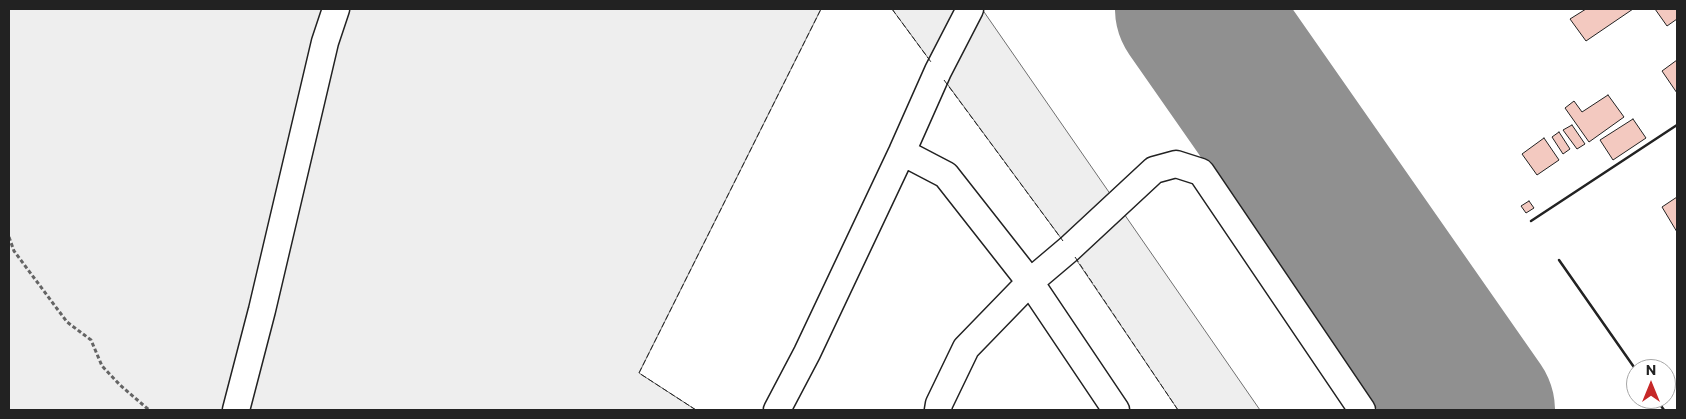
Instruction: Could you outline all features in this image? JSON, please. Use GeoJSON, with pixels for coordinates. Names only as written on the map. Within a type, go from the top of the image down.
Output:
{"type":"FeatureCollection","features":[{"type":"Feature","properties":{"kind":"street"},"geometry":{"type":"LineString","coordinates":[[236,410],[262,310],[325,42],[336,9]]}},
{"type":"Feature","properties":{"kind":"street"},"geometry":{"type":"LineString","coordinates":[[777,410],[807,353],[938,72],[970,9]]}},
{"type":"Feature","properties":{"kind":"street"},"geometry":{"type":"LineString","coordinates":[[902,152],[946,175],[1030,282],[1116,410]]}},
{"type":"Feature","properties":{"kind":"street"},"geometry":{"type":"LineString","coordinates":[[938,410],[939,404],[966,348],[1030,282],[1069,249],[1154,170],[1176,164],[1201,172],[1362,410]]}},
{"type":"Feature","properties":{"kind":"path"},"geometry":{"type":"LineString","coordinates":[[9,237],[14,251],[67,322],[91,340],[102,366],[120,385],[149,410]]}},
{"type":"Feature","properties":{"kind":"shaded area"},"geometry":{"type":"Polygon","coordinates":[[[9,9],[821,9],[639,373],[696,410],[9,410],[9,9]]]}},
{"type":"Feature","properties":{"kind":"shaded area"},"geometry":{"type":"Polygon","coordinates":[[[892,9],[982,9],[1260,410],[1178,410],[1069,249],[892,9]]]}},
{"type":"Feature","properties":{"kind":"building"},"geometry":{"type":"Polygon","coordinates":[[[1586,9],[1633,9],[1586,41],[1570,19],[1586,9]]]}},
{"type":"Feature","properties":{"kind":"building"},"geometry":{"type":"Polygon","coordinates":[[[1655,9],[1677,9],[1677,19],[1667,26],[1655,9]]]}},
{"type":"Feature","properties":{"kind":"building"},"geometry":{"type":"Polygon","coordinates":[[[1677,60],[1677,93],[1662,71],[1677,60]]]}},
{"type":"Feature","properties":{"kind":"building"},"geometry":{"type":"Polygon","coordinates":[[[1608,95],[1624,117],[1589,142],[1565,108],[1574,101],[1582,112],[1608,95]]]}},
{"type":"Feature","properties":{"kind":"building"},"geometry":{"type":"Polygon","coordinates":[[[1633,119],[1646,138],[1613,160],[1600,140],[1633,119]]]}},
{"type":"Feature","properties":{"kind":"building"},"geometry":{"type":"Polygon","coordinates":[[[1572,125],[1585,144],[1577,149],[1563,130],[1572,125]]]}},
{"type":"Feature","properties":{"kind":"building"},"geometry":{"type":"Polygon","coordinates":[[[1559,132],[1570,149],[1563,154],[1552,137],[1559,132]]]}},
{"type":"Feature","properties":{"kind":"building"},"geometry":{"type":"Polygon","coordinates":[[[1544,138],[1559,160],[1537,175],[1522,154],[1544,138]]]}},
{"type":"Feature","properties":{"kind":"building"},"geometry":{"type":"Polygon","coordinates":[[[1677,197],[1677,232],[1662,207],[1677,197]]]}},
{"type":"Feature","properties":{"kind":"building"},"geometry":{"type":"Polygon","coordinates":[[[1529,201],[1534,208],[1526,213],[1521,206],[1529,201]]]}},
{"type":"Feature","properties":{"kind":"runway"},"geometry":{"type":"LineString","coordinates":[[1195,9],[1475,410]]}},
{"type":"Feature","properties":{"kind":"fence"},"geometry":{"type":"LineString","coordinates":[[696,410],[639,373],[821,9]]}},
{"type":"Feature","properties":{"kind":"fence"},"geometry":{"type":"LineString","coordinates":[[892,9],[931,62]]}},
{"type":"Feature","properties":{"kind":"fence"},"geometry":{"type":"LineString","coordinates":[[944,80],[1063,241]]}},
{"type":"Feature","properties":{"kind":"fence"},"geometry":{"type":"LineString","coordinates":[[1075,257],[1178,410]]}},
{"type":"Feature","properties":{"kind":"wall"},"geometry":{"type":"LineString","coordinates":[[1531,221],[1677,125]]}},
{"type":"Feature","properties":{"kind":"wall"},"geometry":{"type":"LineString","coordinates":[[1559,260],[1628,359]]}}]}
